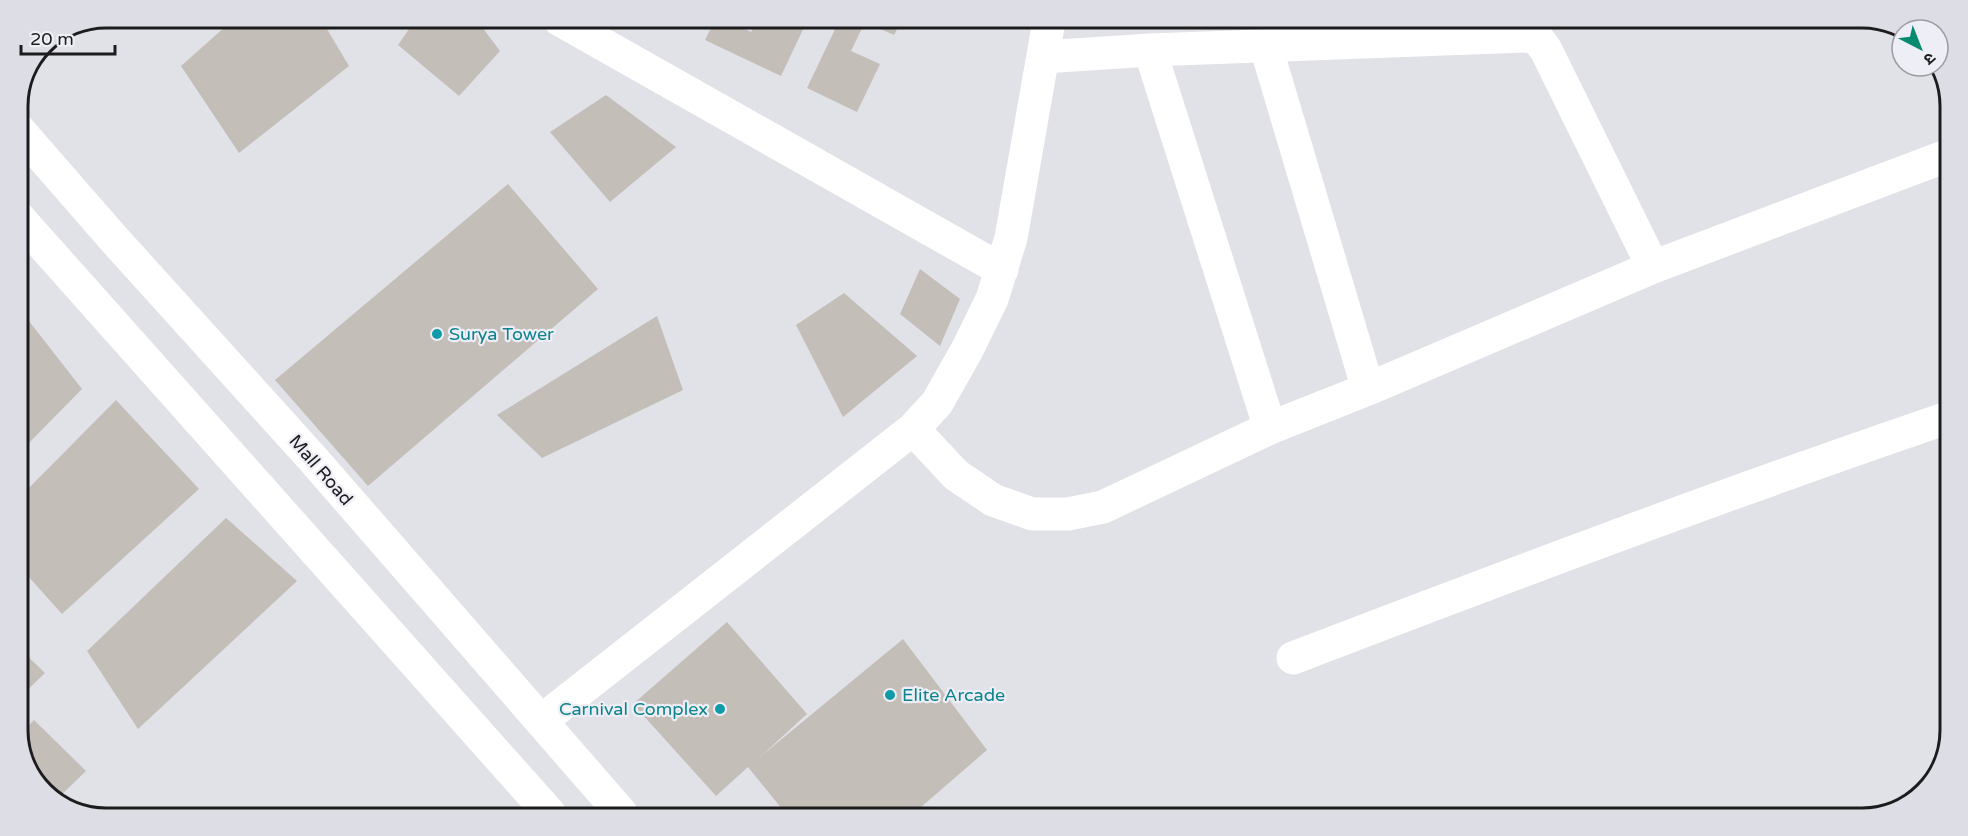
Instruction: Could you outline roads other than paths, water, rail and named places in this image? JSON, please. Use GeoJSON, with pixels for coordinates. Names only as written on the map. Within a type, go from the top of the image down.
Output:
{"type":"FeatureCollection","features":[{"type":"Feature","properties":{"kind":"street"},"geometry":{"type":"LineString","coordinates":[[574,28],[1002,270]]}},
{"type":"Feature","properties":{"kind":"street"},"geometry":{"type":"LineString","coordinates":[[541,721],[913,429],[937,403],[992,299],[1002,270],[1011,238],[1048,28]]}},
{"type":"Feature","properties":{"kind":"street"},"geometry":{"type":"LineString","coordinates":[[1043,57],[1150,50],[1526,36],[1538,39],[1546,50],[1653,267]]}},
{"type":"Feature","properties":{"kind":"street"},"geometry":{"type":"LineString","coordinates":[[1266,47],[1368,389]]}},
{"type":"Feature","properties":{"kind":"street"},"geometry":{"type":"LineString","coordinates":[[1150,50],[1270,428]]}},
{"type":"Feature","properties":{"kind":"street","name":"Mall Road"},"geometry":{"type":"LineString","coordinates":[[29,142],[312,458],[617,808]]}},
{"type":"Feature","properties":{"kind":"street"},"geometry":{"type":"LineString","coordinates":[[913,429],[956,475],[993,500],[1032,514],[1059,514],[1103,507],[1270,428],[1368,389],[1653,267],[1939,159]]}},
{"type":"Feature","properties":{"kind":"street"},"geometry":{"type":"LineString","coordinates":[[29,229],[545,808]]}},
{"type":"Feature","properties":{"kind":"street"},"geometry":{"type":"LineString","coordinates":[[1293,658],[1455,596],[1940,421]]}},
{"type":"Feature","properties":{"kind":"place","name":"Surya Tower"},"geometry":{"type":"Point","coordinates":[437,334]}},
{"type":"Feature","properties":{"kind":"place","name":"Elite Arcade"},"geometry":{"type":"Point","coordinates":[890,695]}},
{"type":"Feature","properties":{"kind":"place","name":"Carnival Complex"},"geometry":{"type":"Point","coordinates":[720,709]}}]}
